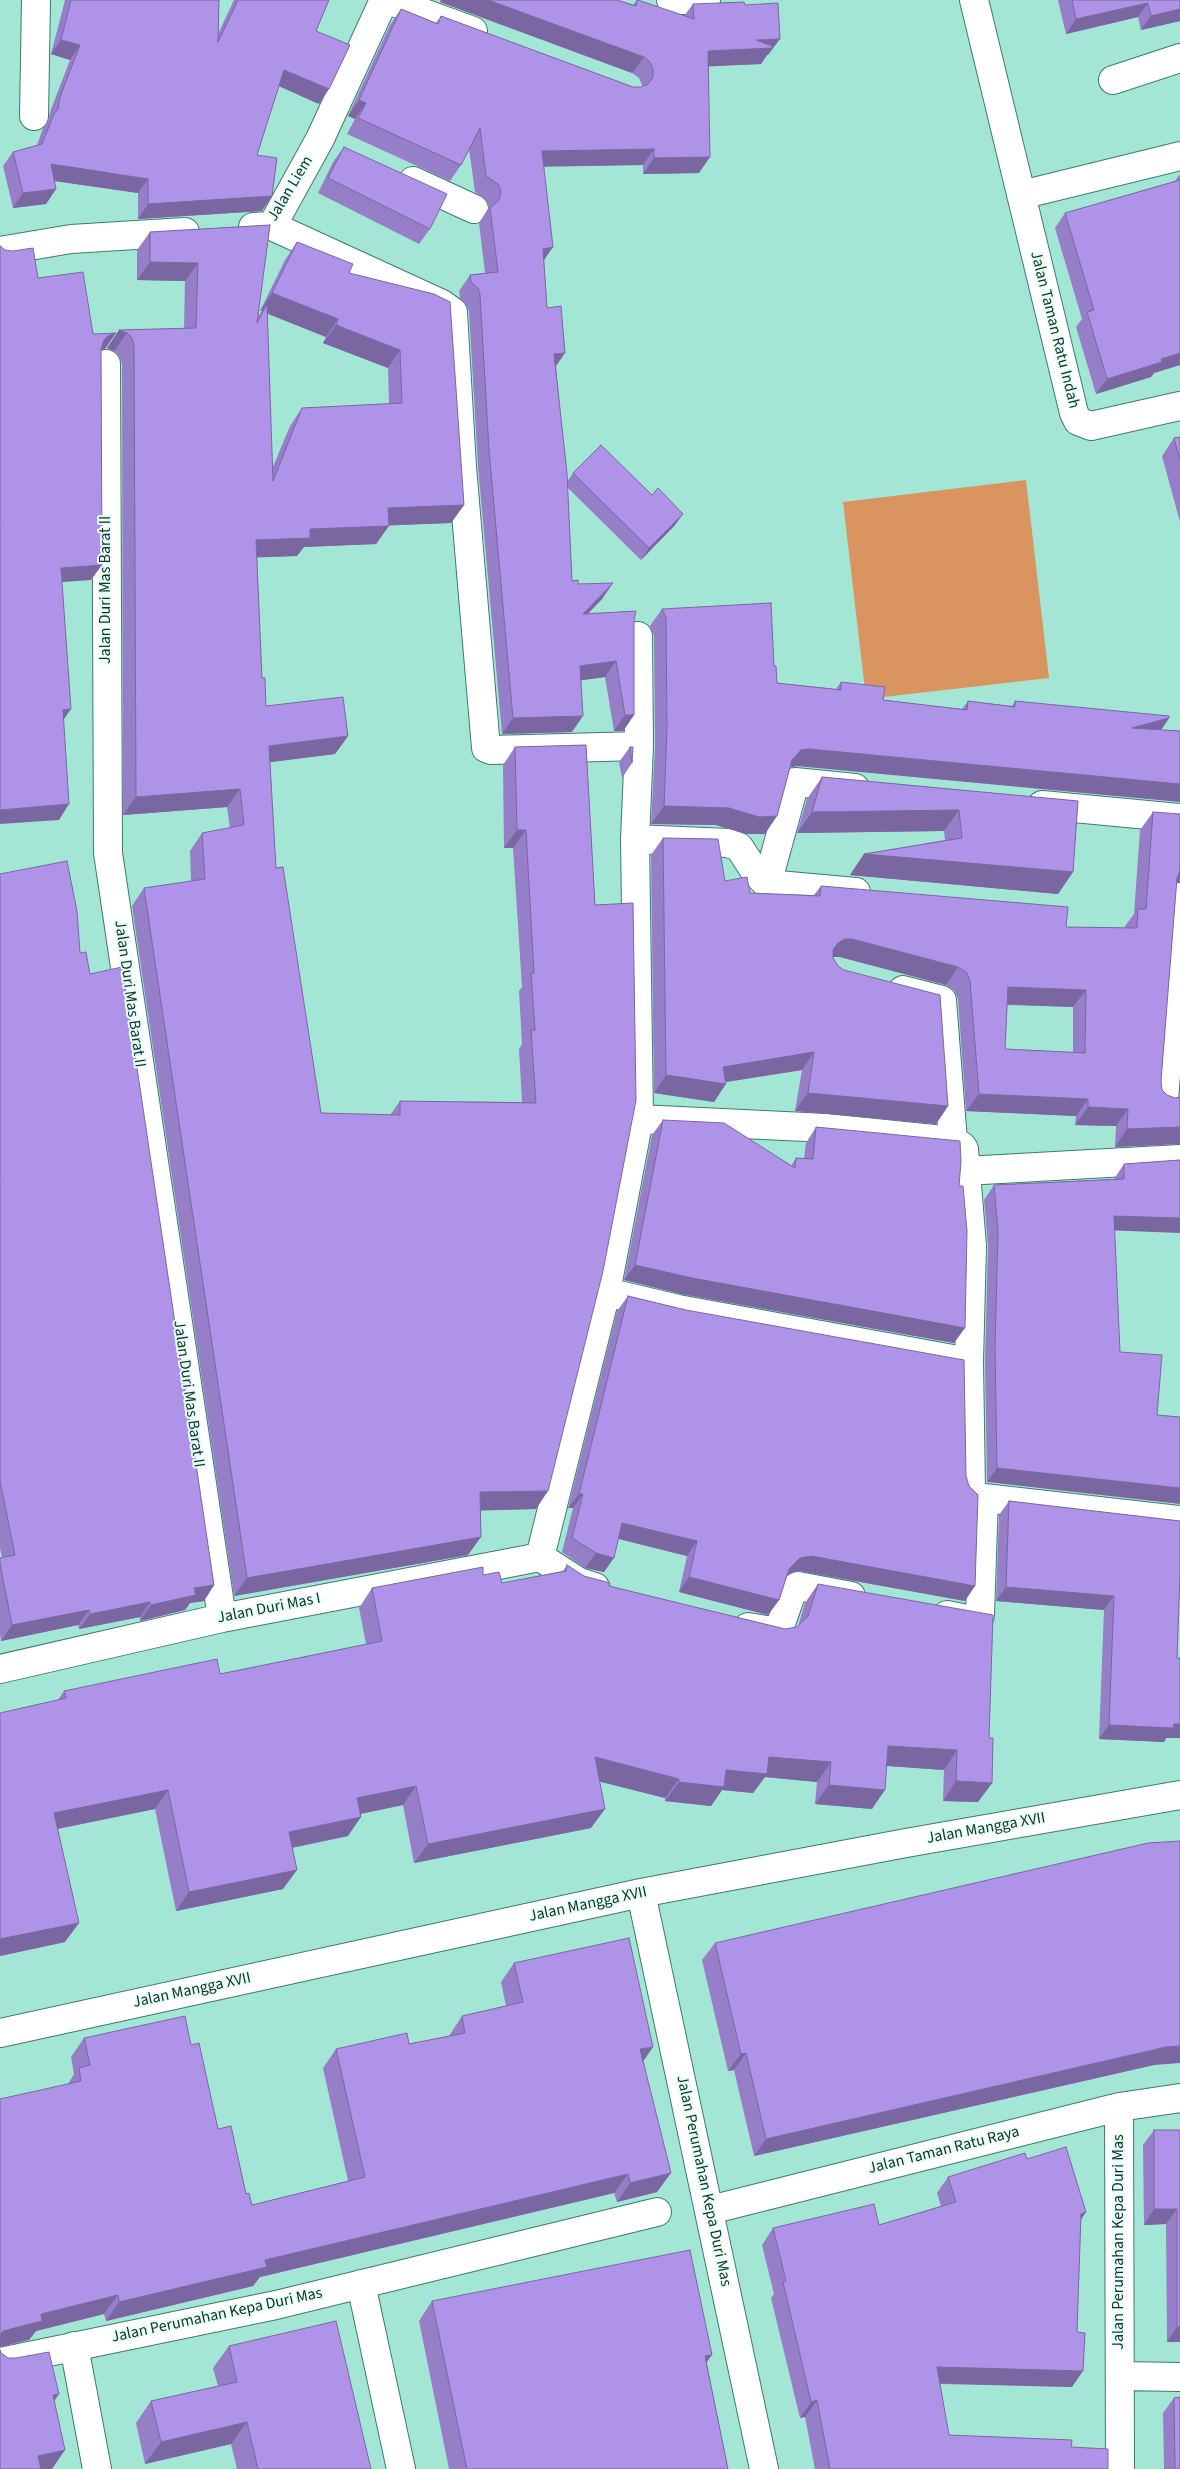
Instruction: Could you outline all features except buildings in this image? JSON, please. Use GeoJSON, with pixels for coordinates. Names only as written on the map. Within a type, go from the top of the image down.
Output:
{"type":"FeatureCollection","features":[{"type":"Feature","properties":{"kind":"street"},"geometry":{"type":"LineString","coordinates":[[34,116],[36,0]]}},
{"type":"Feature","properties":{"kind":"street","name":"Jalan Liem"},"geometry":{"type":"LineString","coordinates":[[0,251],[71,239],[272,226],[329,143],[384,0]]}},
{"type":"Feature","properties":{"kind":"street"},"geometry":{"type":"LineString","coordinates":[[388,0],[499,41]]}},
{"type":"Feature","properties":{"kind":"street"},"geometry":{"type":"LineString","coordinates":[[671,0],[706,0]]}},
{"type":"Feature","properties":{"kind":"street","name":"Jalan Taman Ratu Indah"},"geometry":{"type":"LineString","coordinates":[[974,0],[1072,408],[1078,421],[1091,426],[1180,406]]}},
{"type":"Feature","properties":{"kind":"street"},"geometry":{"type":"LineString","coordinates":[[1113,80],[1180,58]]}},
{"type":"Feature","properties":{"kind":"street"},"geometry":{"type":"LineString","coordinates":[[1021,195],[1180,156]]}},
{"type":"Feature","properties":{"kind":"street"},"geometry":{"type":"LineString","coordinates":[[393,172],[474,209]]}},
{"type":"Feature","properties":{"kind":"street"},"geometry":{"type":"LineString","coordinates":[[272,226],[442,304],[453,312],[462,467],[486,748],[491,750],[639,746]]}},
{"type":"Feature","properties":{"kind":"street","name":"Jalan Duri Mas Barat II"},"geometry":{"type":"LineString","coordinates":[[106,364],[108,852],[222,1618]]}},
{"type":"Feature","properties":{"kind":"street"},"geometry":{"type":"LineString","coordinates":[[617,1592],[579,1582],[540,1557],[606,1292],[639,1119],[635,838],[639,746],[638,636]]}},
{"type":"Feature","properties":{"kind":"street"},"geometry":{"type":"LineString","coordinates":[[767,884],[794,782],[884,790]]}},
{"type":"Feature","properties":{"kind":"street"},"geometry":{"type":"LineString","coordinates":[[1022,803],[1180,818]]}},
{"type":"Feature","properties":{"kind":"street"},"geometry":{"type":"LineString","coordinates":[[635,838],[716,841],[739,847],[756,873],[767,884],[883,894]]}},
{"type":"Feature","properties":{"kind":"street"},"geometry":{"type":"LineString","coordinates":[[1164,1100],[1180,896]]}},
{"type":"Feature","properties":{"kind":"street"},"geometry":{"type":"LineString","coordinates":[[884,984],[942,1000],[953,1141]]}},
{"type":"Feature","properties":{"kind":"street"},"geometry":{"type":"LineString","coordinates":[[639,1119],[826,1128],[953,1141],[964,1149],[972,1246],[969,1362],[971,1490],[976,1497],[1180,1520]]}},
{"type":"Feature","properties":{"kind":"street"},"geometry":{"type":"LineString","coordinates":[[965,1170],[1180,1159]]}},
{"type":"Feature","properties":{"kind":"street"},"geometry":{"type":"LineString","coordinates":[[606,1292],[678,1309],[969,1362]]}},
{"type":"Feature","properties":{"kind":"street"},"geometry":{"type":"LineString","coordinates":[[923,1611],[972,1620],[978,1618],[984,1498]]}},
{"type":"Feature","properties":{"kind":"street","name":"Jalan Duri Mas I"},"geometry":{"type":"LineString","coordinates":[[0,1669],[222,1618],[540,1557]]}},
{"type":"Feature","properties":{"kind":"street"},"geometry":{"type":"LineString","coordinates":[[721,1620],[772,1633],[778,1632],[793,1589],[798,1586],[875,1601]]}},
{"type":"Feature","properties":{"kind":"street","name":"Jalan Mangga XVII"},"geometry":{"type":"LineString","coordinates":[[0,2033],[641,1893],[1180,1794]]}},
{"type":"Feature","properties":{"kind":"street","name":"Jalan Perumahan Kepa Duri Mas"},"geometry":{"type":"LineString","coordinates":[[641,1893],[764,2469]]}},
{"type":"Feature","properties":{"kind":"street","name":"Jalan Taman Ratu Raya"},"geometry":{"type":"LineString","coordinates":[[710,2210],[1119,2107],[1180,2098]]}},
{"type":"Feature","properties":{"kind":"street","name":"Jalan Perumahan Kepa Duri Mas"},"geometry":{"type":"LineString","coordinates":[[1119,2107],[1120,2469]]}},
{"type":"Feature","properties":{"kind":"street","name":"Jalan Perumahan Kepa Duri Mas"},"geometry":{"type":"LineString","coordinates":[[0,2362],[276,2305],[657,2212]]}},
{"type":"Feature","properties":{"kind":"street"},"geometry":{"type":"LineString","coordinates":[[361,2284],[401,2469]]}},
{"type":"Feature","properties":{"kind":"street"},"geometry":{"type":"LineString","coordinates":[[74,2346],[97,2469]]}},
{"type":"Feature","properties":{"kind":"street"},"geometry":{"type":"LineString","coordinates":[[1120,2376],[1180,2377]]}},
{"type":"Feature","properties":{"kind":"shaded area"},"geometry":{"type":"Polygon","coordinates":[[[1026,480],[1049,678],[866,699],[843,502],[1026,480]]]}}]}
